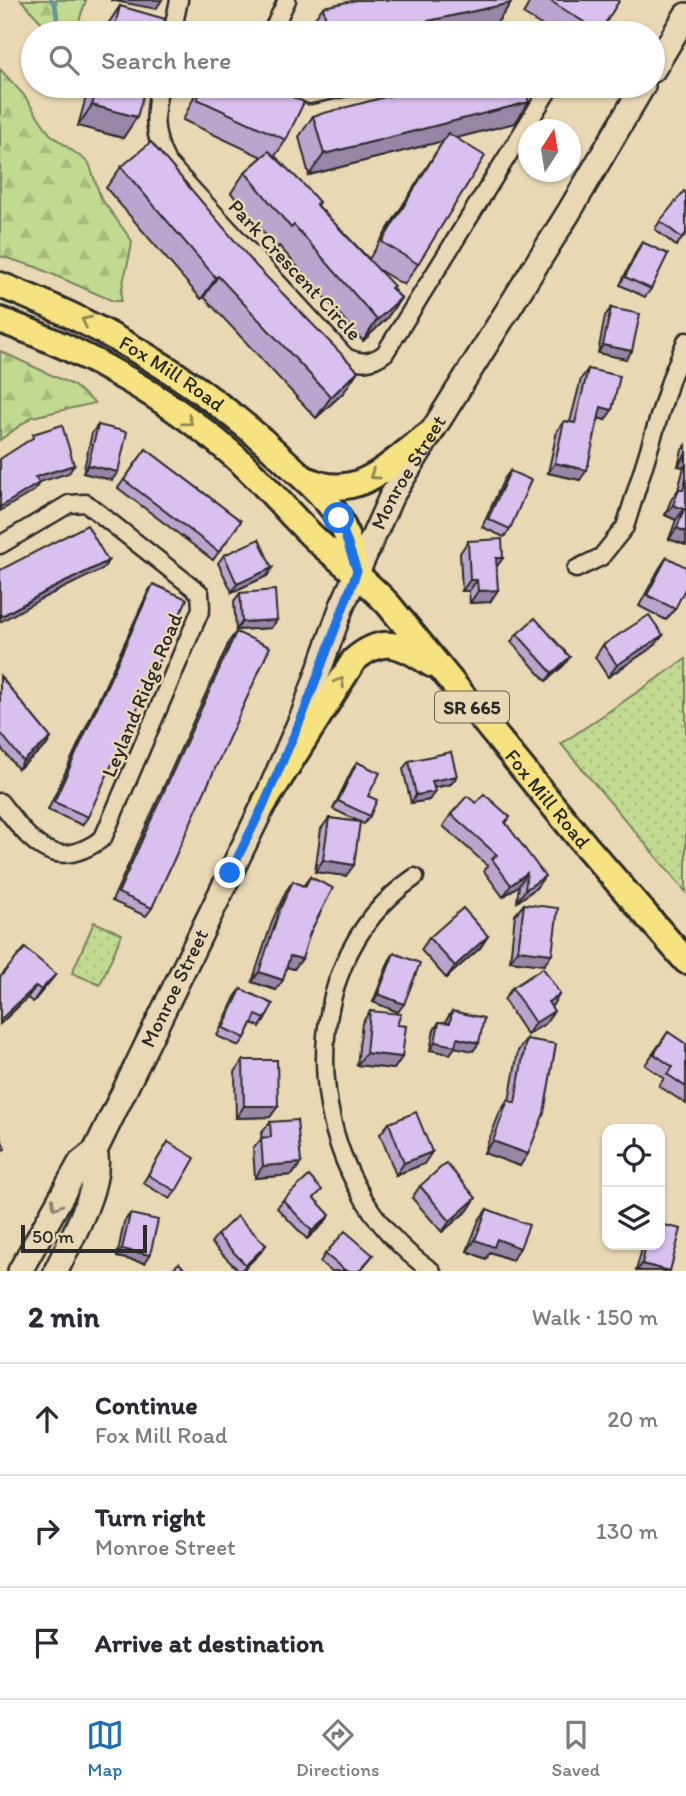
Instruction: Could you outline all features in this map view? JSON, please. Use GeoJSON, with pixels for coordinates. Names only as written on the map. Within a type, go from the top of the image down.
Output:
{"type":"FeatureCollection","features":[{"type":"Feature","properties":{"kind":"main road"},"geometry":{"type":"LineString","coordinates":[[665,50],[686,15]]}},
{"type":"Feature","properties":{"kind":"main road","name":"Monroe Street"},"geometry":{"type":"LineString","coordinates":[[20,1271],[80,1163],[95,1151],[265,802],[304,712],[357,571],[391,497],[569,212],[636,98]]}},
{"type":"Feature","properties":{"kind":"main road","name":"Fox Mill Road"},"geometry":{"type":"LineString","coordinates":[[0,285],[85,320],[136,347],[227,410],[325,499],[339,518],[357,571]]}},
{"type":"Feature","properties":{"kind":"main road","name":"Fox Mill Road"},"geometry":{"type":"LineString","coordinates":[[0,320],[88,358],[168,406],[241,462],[323,547],[357,571],[686,961]]}},
{"type":"Feature","properties":{"kind":"main road"},"geometry":{"type":"LineString","coordinates":[[302,477],[336,489],[354,486],[429,434]]}},
{"type":"Feature","properties":{"kind":"main road"},"geometry":{"type":"LineString","coordinates":[[265,802],[354,660],[367,649],[390,644],[415,654],[444,672]]}},
{"type":"Feature","properties":{"kind":"main road","name":"Monroe Street"},"geometry":{"type":"LineString","coordinates":[[56,1271],[81,1218],[99,1165],[95,1151]]}},
{"type":"Feature","properties":{"kind":"street"},"geometry":{"type":"LineString","coordinates":[[177,21],[179,0]]}},
{"type":"Feature","properties":{"kind":"street"},"geometry":{"type":"LineString","coordinates":[[277,21],[287,0]]}},
{"type":"Feature","properties":{"kind":"street","name":"Park Crescent Circle"},"geometry":{"type":"LineString","coordinates":[[157,98],[155,135],[167,162],[346,357],[358,362],[377,360],[385,353],[544,98]]}},
{"type":"Feature","properties":{"kind":"street"},"geometry":{"type":"LineString","coordinates":[[576,569],[601,556],[625,527],[671,378],[686,341]]}},
{"type":"Feature","properties":{"kind":"street","name":"Leyland Ridge Road"},"geometry":{"type":"LineString","coordinates":[[0,545],[69,504],[86,503],[200,593],[201,609],[103,838],[86,850],[56,855],[33,843],[0,802]]}},
{"type":"Feature","properties":{"kind":"street"},"geometry":{"type":"LineString","coordinates":[[415,877],[380,905],[360,933],[340,976],[327,1029],[325,1094],[344,1162],[371,1210],[395,1239],[432,1271]]}},
{"type":"Feature","properties":{"kind":"green space"},"geometry":{"type":"Polygon","coordinates":[[[21,0],[86,0],[79,21],[40,21],[21,0]]]}},
{"type":"Feature","properties":{"kind":"green space"},"geometry":{"type":"Polygon","coordinates":[[[0,69],[21,92],[21,98],[26,98],[50,134],[89,163],[101,198],[132,241],[121,301],[113,301],[36,267],[0,256],[0,69]]]}},
{"type":"Feature","properties":{"kind":"green space"},"geometry":{"type":"Polygon","coordinates":[[[0,351],[73,385],[95,403],[32,417],[0,440],[0,351]]]}},
{"type":"Feature","properties":{"kind":"green space"},"geometry":{"type":"Polygon","coordinates":[[[686,659],[686,892],[561,744],[686,659]]]}},
{"type":"Feature","properties":{"kind":"green space"},"geometry":{"type":"Polygon","coordinates":[[[94,922],[122,934],[100,985],[72,973],[94,922]]]}},
{"type":"Feature","properties":{"kind":"building"},"geometry":{"type":"Polygon","coordinates":[[[357,0],[510,0],[511,3],[428,21],[326,21],[323,7],[357,0]]]}},
{"type":"Feature","properties":{"kind":"building"},"geometry":{"type":"Polygon","coordinates":[[[549,0],[619,1],[607,21],[582,21],[549,0]]]}},
{"type":"Feature","properties":{"kind":"building"},"geometry":{"type":"Polygon","coordinates":[[[120,6],[165,19],[164,21],[116,21],[120,6]]]}},
{"type":"Feature","properties":{"kind":"building"},"geometry":{"type":"Polygon","coordinates":[[[94,98],[143,98],[137,117],[92,105],[94,98]]]}},
{"type":"Feature","properties":{"kind":"building"},"geometry":{"type":"Polygon","coordinates":[[[295,98],[304,102],[286,140],[197,99],[295,98]]]}},
{"type":"Feature","properties":{"kind":"building"},"geometry":{"type":"Polygon","coordinates":[[[381,98],[528,98],[529,102],[324,154],[313,116],[381,98]]]}},
{"type":"Feature","properties":{"kind":"building"},"geometry":{"type":"Polygon","coordinates":[[[448,133],[485,156],[418,264],[382,242],[448,133]]]}},
{"type":"Feature","properties":{"kind":"building"},"geometry":{"type":"Polygon","coordinates":[[[151,142],[257,267],[358,371],[331,397],[218,276],[216,278],[121,167],[151,142]]]}},
{"type":"Feature","properties":{"kind":"building"},"geometry":{"type":"Polygon","coordinates":[[[269,151],[305,186],[319,202],[316,204],[394,286],[391,288],[401,298],[377,320],[294,225],[291,228],[245,172],[269,151]]]}},
{"type":"Feature","properties":{"kind":"building"},"geometry":{"type":"Polygon","coordinates":[[[684,191],[686,233],[682,238],[660,221],[684,191]]]}},
{"type":"Feature","properties":{"kind":"building"},"geometry":{"type":"Polygon","coordinates":[[[642,242],[668,254],[651,289],[625,277],[642,242]]]}},
{"type":"Feature","properties":{"kind":"building"},"geometry":{"type":"Polygon","coordinates":[[[611,308],[640,314],[632,351],[603,345],[611,308]]]}},
{"type":"Feature","properties":{"kind":"building"},"geometry":{"type":"Polygon","coordinates":[[[588,369],[620,376],[612,410],[601,407],[587,470],[555,463],[564,421],[575,423],[588,369]]]}},
{"type":"Feature","properties":{"kind":"building"},"geometry":{"type":"Polygon","coordinates":[[[62,425],[74,465],[35,477],[39,483],[0,507],[0,459],[34,437],[33,434],[62,425]]]}},
{"type":"Feature","properties":{"kind":"building"},"geometry":{"type":"Polygon","coordinates":[[[98,425],[127,432],[118,472],[88,465],[98,425]]]}},
{"type":"Feature","properties":{"kind":"building"},"geometry":{"type":"Polygon","coordinates":[[[146,449],[241,521],[219,552],[124,480],[146,449]]]}},
{"type":"Feature","properties":{"kind":"building"},"geometry":{"type":"Polygon","coordinates":[[[510,471],[531,480],[510,529],[488,519],[510,471]]]}},
{"type":"Feature","properties":{"kind":"building"},"geometry":{"type":"Polygon","coordinates":[[[686,478],[686,532],[677,528],[684,509],[673,505],[679,489],[683,490],[686,478]]]}},
{"type":"Feature","properties":{"kind":"building"},"geometry":{"type":"Polygon","coordinates":[[[87,525],[108,561],[0,617],[0,570],[87,525]]]}},
{"type":"Feature","properties":{"kind":"building"},"geometry":{"type":"Polygon","coordinates":[[[259,539],[272,568],[237,584],[224,555],[259,539]]]}},
{"type":"Feature","properties":{"kind":"building"},"geometry":{"type":"Polygon","coordinates":[[[502,539],[503,558],[496,558],[498,590],[478,591],[477,580],[470,580],[468,541],[502,539]]]}},
{"type":"Feature","properties":{"kind":"building"},"geometry":{"type":"Polygon","coordinates":[[[667,557],[686,567],[686,587],[675,609],[647,595],[667,557]]]}},
{"type":"Feature","properties":{"kind":"building"},"geometry":{"type":"Polygon","coordinates":[[[153,584],[187,599],[88,817],[54,802],[153,584]]]}},
{"type":"Feature","properties":{"kind":"building"},"geometry":{"type":"Polygon","coordinates":[[[275,590],[277,620],[242,622],[240,593],[275,590]]]}},
{"type":"Feature","properties":{"kind":"building"},"geometry":{"type":"Polygon","coordinates":[[[649,615],[663,635],[617,665],[603,645],[649,615]]]}},
{"type":"Feature","properties":{"kind":"building"},"geometry":{"type":"Polygon","coordinates":[[[535,618],[570,657],[552,673],[517,634],[535,618]]]}},
{"type":"Feature","properties":{"kind":"building"},"geometry":{"type":"Polygon","coordinates":[[[236,632],[270,647],[152,908],[118,893],[236,632]]]}},
{"type":"Feature","properties":{"kind":"building"},"geometry":{"type":"Polygon","coordinates":[[[0,676],[51,738],[23,761],[0,732],[0,676]]]}},
{"type":"Feature","properties":{"kind":"building"},"geometry":{"type":"Polygon","coordinates":[[[451,752],[457,776],[432,781],[435,792],[416,795],[409,761],[451,752]]]}},
{"type":"Feature","properties":{"kind":"building"},"geometry":{"type":"Polygon","coordinates":[[[357,762],[380,773],[368,796],[377,800],[370,816],[338,801],[357,762]]]}},
{"type":"Feature","properties":{"kind":"building"},"geometry":{"type":"Polygon","coordinates":[[[484,794],[510,817],[505,822],[545,876],[525,890],[527,873],[511,885],[492,859],[497,855],[451,814],[467,796],[476,803],[484,794]]]}},
{"type":"Feature","properties":{"kind":"building"},"geometry":{"type":"Polygon","coordinates":[[[329,818],[360,822],[354,865],[323,860],[329,818]]]}},
{"type":"Feature","properties":{"kind":"building"},"geometry":{"type":"Polygon","coordinates":[[[310,877],[333,888],[310,933],[302,959],[290,956],[283,980],[259,972],[280,909],[293,881],[305,887],[310,877]]]}},
{"type":"Feature","properties":{"kind":"building"},"geometry":{"type":"Polygon","coordinates":[[[524,904],[558,908],[552,954],[518,950],[524,904]]]}},
{"type":"Feature","properties":{"kind":"building"},"geometry":{"type":"Polygon","coordinates":[[[463,908],[488,936],[455,966],[429,938],[463,908]]]}},
{"type":"Feature","properties":{"kind":"building"},"geometry":{"type":"Polygon","coordinates":[[[25,948],[56,974],[41,990],[36,986],[0,1020],[0,977],[25,948]]]}},
{"type":"Feature","properties":{"kind":"building"},"geometry":{"type":"Polygon","coordinates":[[[394,953],[420,963],[404,1004],[378,994],[394,953]]]}},
{"type":"Feature","properties":{"kind":"building"},"geometry":{"type":"Polygon","coordinates":[[[543,968],[560,994],[548,1002],[554,1011],[535,1023],[512,988],[543,968]]]}},
{"type":"Feature","properties":{"kind":"building"},"geometry":{"type":"Polygon","coordinates":[[[241,989],[273,1004],[265,1019],[256,1015],[245,1038],[223,1028],[241,989]]]}},
{"type":"Feature","properties":{"kind":"building"},"geometry":{"type":"Polygon","coordinates":[[[370,1011],[401,1014],[397,1025],[406,1026],[402,1057],[366,1053],[370,1011]]]}},
{"type":"Feature","properties":{"kind":"building"},"geometry":{"type":"Polygon","coordinates":[[[452,1011],[484,1018],[479,1043],[457,1038],[455,1046],[435,1042],[439,1022],[450,1023],[452,1011]]]}},
{"type":"Feature","properties":{"kind":"building"},"geometry":{"type":"Polygon","coordinates":[[[668,1032],[686,1044],[686,1087],[667,1074],[673,1067],[654,1054],[668,1032]]]}},
{"type":"Feature","properties":{"kind":"building"},"geometry":{"type":"Polygon","coordinates":[[[526,1039],[556,1044],[544,1113],[528,1154],[493,1141],[508,1100],[515,1103],[526,1039]]]}},
{"type":"Feature","properties":{"kind":"building"},"geometry":{"type":"Polygon","coordinates":[[[243,1060],[277,1060],[278,1106],[244,1106],[243,1060]]]}},
{"type":"Feature","properties":{"kind":"building"},"geometry":{"type":"Polygon","coordinates":[[[416,1112],[432,1152],[404,1163],[389,1123],[416,1112]]]}},
{"type":"Feature","properties":{"kind":"building"},"geometry":{"type":"Polygon","coordinates":[[[297,1120],[301,1163],[263,1166],[261,1138],[271,1137],[270,1122],[297,1120]]]}},
{"type":"Feature","properties":{"kind":"building"},"geometry":{"type":"Polygon","coordinates":[[[0,1135],[5,1149],[0,1151],[0,1135]]]}},
{"type":"Feature","properties":{"kind":"building"},"geometry":{"type":"Polygon","coordinates":[[[168,1142],[195,1158],[176,1191],[148,1175],[168,1142]]]}},
{"type":"Feature","properties":{"kind":"building"},"geometry":{"type":"Polygon","coordinates":[[[446,1163],[476,1198],[450,1221],[420,1186],[446,1163]]]}},
{"type":"Feature","properties":{"kind":"building"},"geometry":{"type":"Polygon","coordinates":[[[309,1176],[322,1190],[314,1198],[330,1215],[312,1231],[283,1200],[309,1176]]]}},
{"type":"Feature","properties":{"kind":"building"},"geometry":{"type":"Polygon","coordinates":[[[487,1209],[529,1225],[520,1248],[497,1239],[494,1247],[475,1240],[487,1209]]]}},
{"type":"Feature","properties":{"kind":"building"},"geometry":{"type":"Polygon","coordinates":[[[130,1214],[158,1220],[150,1255],[122,1249],[130,1214]]]}},
{"type":"Feature","properties":{"kind":"building"},"geometry":{"type":"Polygon","coordinates":[[[237,1216],[266,1245],[246,1265],[217,1235],[237,1216]]]}},
{"type":"Feature","properties":{"kind":"building"},"geometry":{"type":"Polygon","coordinates":[[[665,1225],[681,1229],[670,1271],[642,1264],[645,1250],[665,1250],[665,1225]]]}},
{"type":"Feature","properties":{"kind":"building"},"geometry":{"type":"Polygon","coordinates":[[[345,1231],[373,1255],[359,1271],[346,1271],[325,1254],[345,1231]]]}},
{"type":"Feature","properties":{"kind":"building"},"geometry":{"type":"Polygon","coordinates":[[[179,1263],[186,1271],[170,1271],[179,1263]]]}},
{"type":"Feature","properties":{"kind":"waterway"},"geometry":{"type":"LineString","coordinates":[[51,0],[55,3],[57,21]]}},
{"type":"Feature","properties":{"kind":"route"},"geometry":{"type":"LineString","coordinates":[[230,873],[265,802],[304,712],[357,571],[339,518]]}}]}
